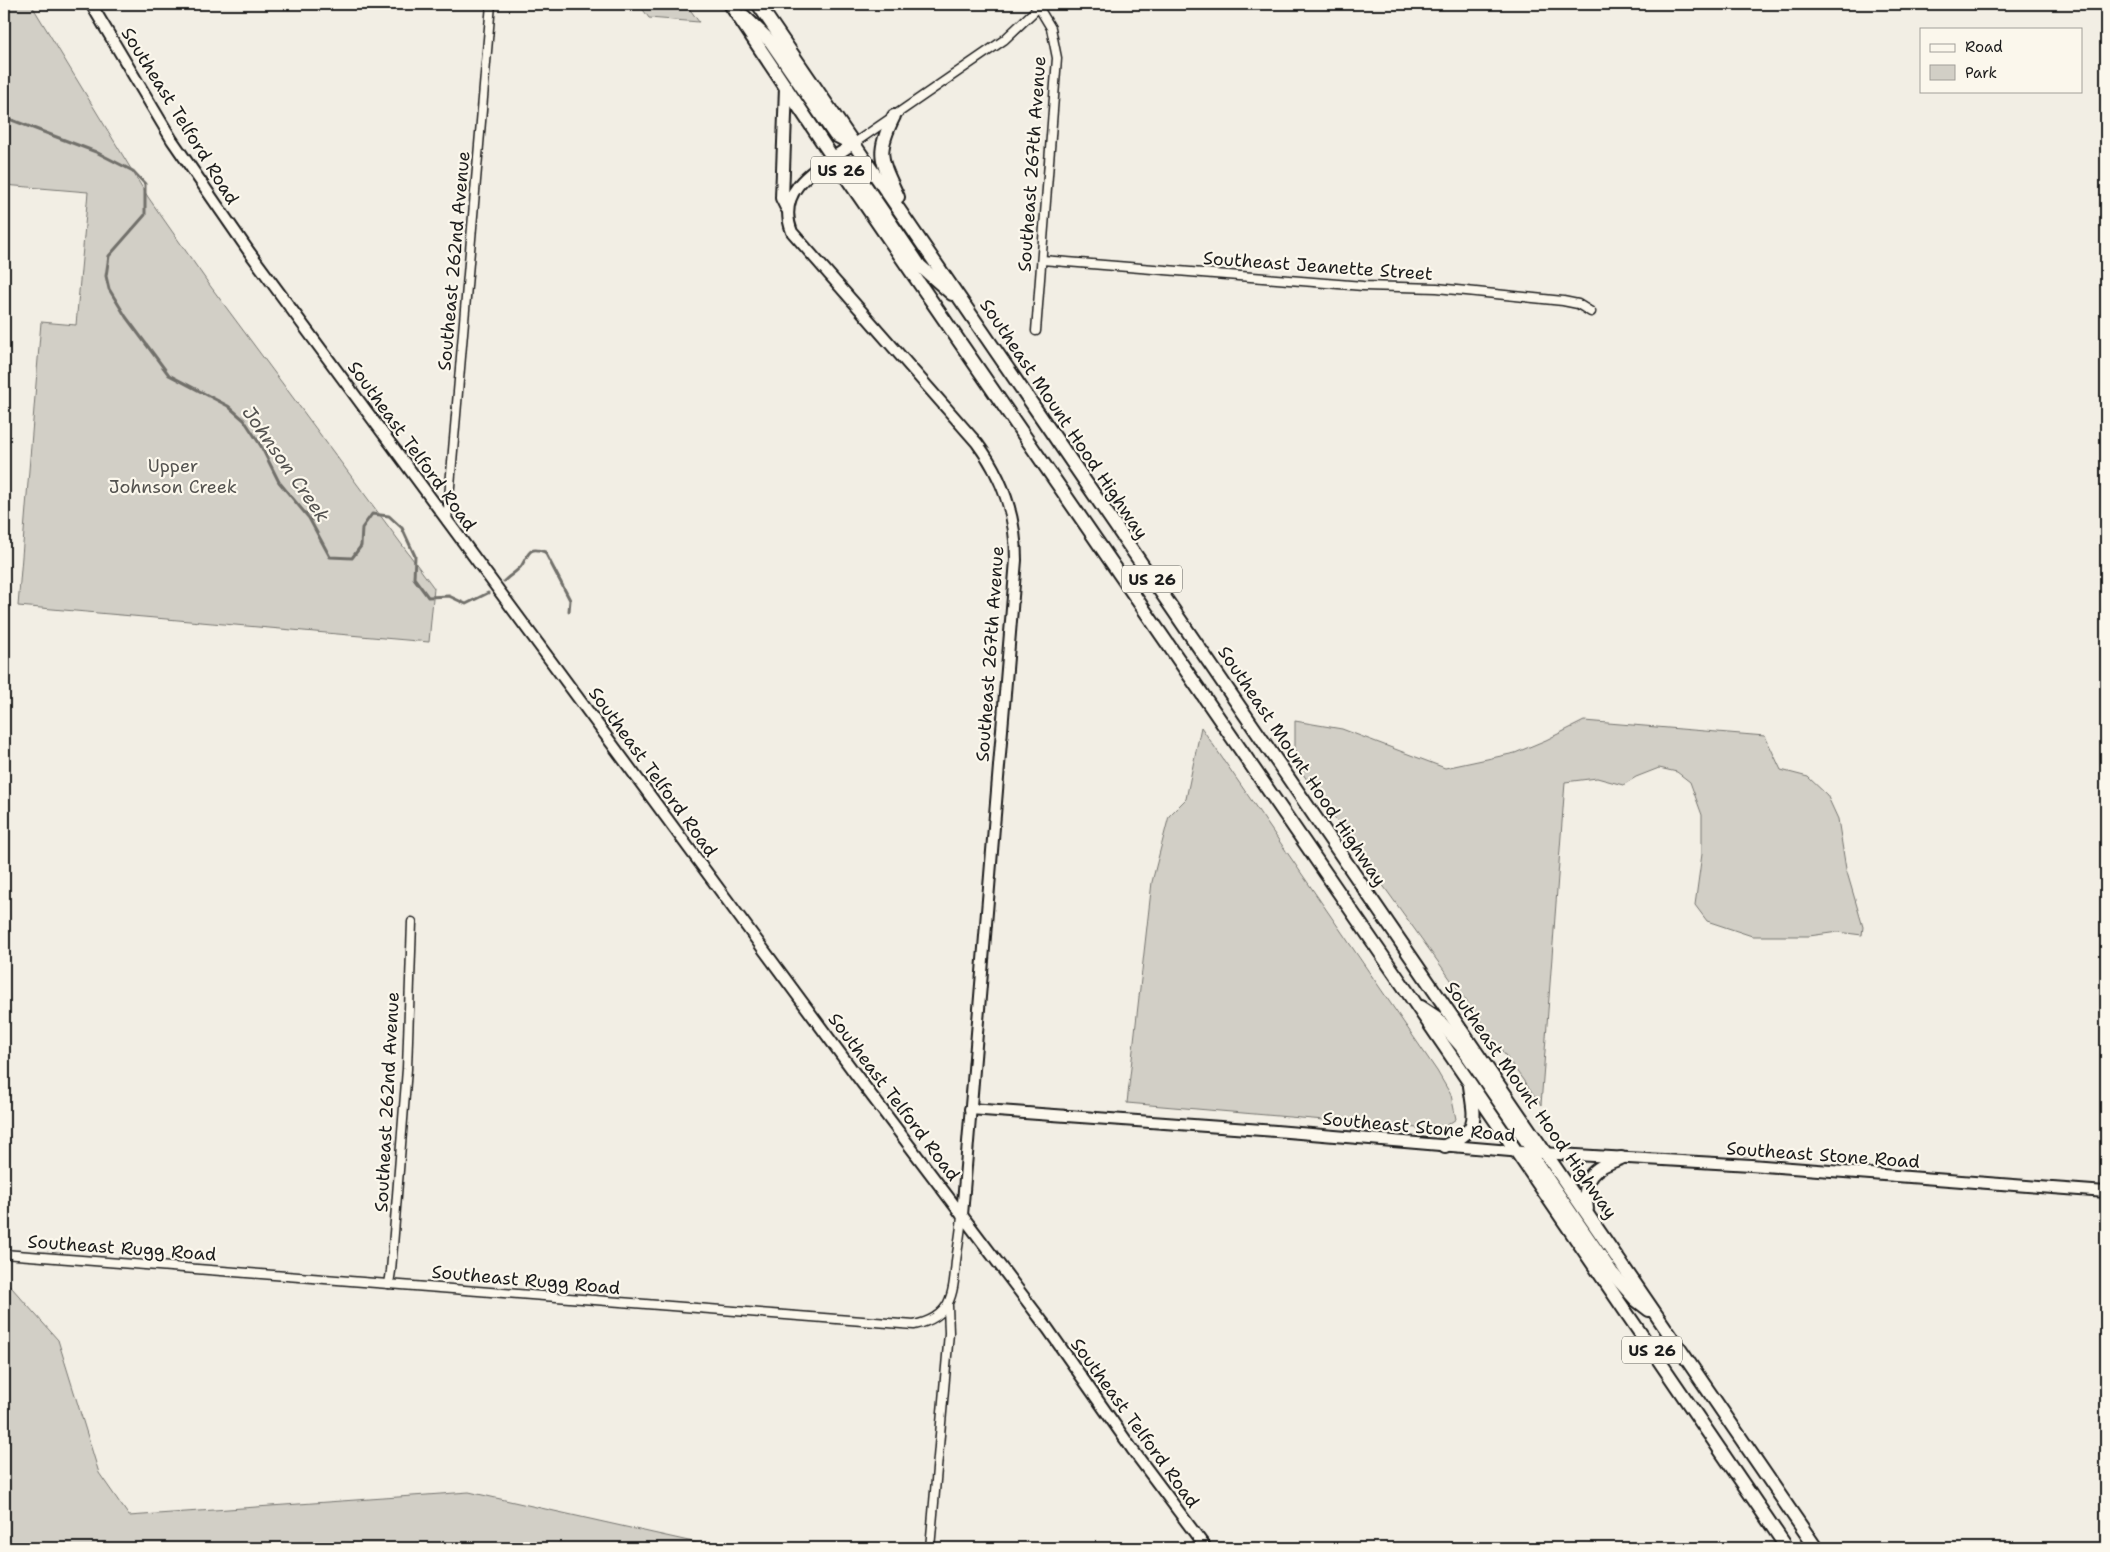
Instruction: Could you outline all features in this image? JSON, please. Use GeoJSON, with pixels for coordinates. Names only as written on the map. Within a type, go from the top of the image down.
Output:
{"type":"FeatureCollection","features":[{"type":"Feature","properties":{"kind":"highway","name":"US 26"},"geometry":{"type":"LineString","coordinates":[[731,4],[833,158],[1470,1083],[1527,1152],[1787,1548]]}},
{"type":"Feature","properties":{"kind":"highway"},"geometry":{"type":"LineString","coordinates":[[731,4],[772,42],[834,135],[853,144]]}},
{"type":"Feature","properties":{"kind":"highway","name":"Southeast Mount Hood Highway"},"geometry":{"type":"LineString","coordinates":[[758,4],[1816,1548]]}},
{"type":"Feature","properties":{"kind":"highway"},"geometry":{"type":"LineString","coordinates":[[786,88],[782,198],[787,208]]}},
{"type":"Feature","properties":{"kind":"highway"},"geometry":{"type":"LineString","coordinates":[[894,116],[883,140],[882,158],[911,227]]}},
{"type":"Feature","properties":{"kind":"highway"},"geometry":{"type":"LineString","coordinates":[[833,158],[852,166],[920,266],[965,306]]}},
{"type":"Feature","properties":{"kind":"highway"},"geometry":{"type":"LineString","coordinates":[[1415,1003],[1436,1017],[1461,1046],[1527,1152],[1612,1272],[1636,1300],[1659,1318]]}},
{"type":"Feature","properties":{"kind":"highway"},"geometry":{"type":"LineString","coordinates":[[1445,1146],[1464,1137],[1472,1125],[1474,1113],[1470,1083]]}},
{"type":"Feature","properties":{"kind":"highway"},"geometry":{"type":"LineString","coordinates":[[1588,1214],[1585,1195],[1588,1179],[1598,1168],[1621,1158]]}},
{"type":"Feature","properties":{"kind":"street","name":"Southeast Telford Road"},"geometry":{"type":"LineString","coordinates":[[91,4],[140,87],[210,197],[862,1083],[1048,1329],[1132,1449],[1206,1548]]}},
{"type":"Feature","properties":{"kind":"street","name":"Southeast 262nd Avenue"},"geometry":{"type":"LineString","coordinates":[[447,521],[491,4]]}},
{"type":"Feature","properties":{"kind":"street"},"geometry":{"type":"LineString","coordinates":[[787,208],[790,197],[802,180],[1004,40],[1040,6]]}},
{"type":"Feature","properties":{"kind":"street","name":"Southeast 267th Avenue"},"geometry":{"type":"LineString","coordinates":[[1036,331],[1057,58],[1051,28],[1040,6]]}},
{"type":"Feature","properties":{"kind":"street","name":"Southeast 267th Avenue"},"geometry":{"type":"LineString","coordinates":[[787,208],[787,216],[792,232],[802,246],[980,446],[1005,490],[1014,525],[1016,560],[962,1215]]}},
{"type":"Feature","properties":{"kind":"street","name":"Southeast Jeanette Street"},"geometry":{"type":"LineString","coordinates":[[1042,260],[1363,286],[1437,288],[1563,301],[1578,304],[1591,312]]}},
{"type":"Feature","properties":{"kind":"street","name":"Southeast 262nd Avenue"},"geometry":{"type":"LineString","coordinates":[[389,1284],[407,1069],[412,922]]}},
{"type":"Feature","properties":{"kind":"street","name":"Southeast Stone Road"},"geometry":{"type":"LineString","coordinates":[[970,1109],[1276,1131],[1527,1152],[1760,1166],[2106,1192]]}},
{"type":"Feature","properties":{"kind":"street"},"geometry":{"type":"LineString","coordinates":[[930,1548],[949,1333],[948,1306],[955,1281],[962,1215]]}},
{"type":"Feature","properties":{"kind":"street","name":"Southeast Rugg Road"},"geometry":{"type":"LineString","coordinates":[[4,1254],[903,1326],[919,1324],[933,1319],[948,1306]]}},
{"type":"Feature","properties":{"kind":"green space","name":"Upper Johnson Creek"},"geometry":{"type":"Polygon","coordinates":[[[4,4],[31,4],[148,197],[211,287],[434,588],[429,642],[18,606],[41,322],[76,325],[88,192],[4,185],[4,4]]]}},
{"type":"Feature","properties":{"kind":"green space"},"geometry":{"type":"Polygon","coordinates":[[[639,4],[686,4],[699,22],[649,18],[639,4]]]}},
{"type":"Feature","properties":{"kind":"green space"},"geometry":{"type":"Polygon","coordinates":[[[1295,721],[1342,729],[1445,768],[1515,753],[1584,721],[1765,736],[1781,770],[1808,777],[1827,795],[1838,819],[1846,869],[1863,927],[1862,935],[1838,932],[1809,936],[1752,936],[1707,921],[1695,905],[1702,854],[1702,815],[1690,782],[1677,772],[1659,768],[1636,777],[1623,785],[1597,778],[1565,782],[1541,1105],[1295,763],[1295,721]]]}},
{"type":"Feature","properties":{"kind":"green space"},"geometry":{"type":"Polygon","coordinates":[[[1201,727],[1437,1071],[1451,1095],[1456,1119],[1440,1130],[1127,1103],[1152,882],[1169,816],[1186,799],[1201,727]]]}},
{"type":"Feature","properties":{"kind":"green space"},"geometry":{"type":"Polygon","coordinates":[[[4,1279],[58,1340],[99,1473],[129,1516],[469,1492],[720,1548],[4,1548],[4,1279]]]}},
{"type":"Feature","properties":{"kind":"waterway","name":"Johnson Creek"},"geometry":{"type":"LineString","coordinates":[[4,117],[96,152],[133,171],[145,184],[145,215],[109,256],[106,276],[109,289],[126,317],[169,375],[228,406],[244,420],[261,446],[279,482],[309,518],[330,557],[352,558],[361,546],[362,528],[372,514],[389,516],[402,528],[415,556],[414,578],[428,597],[449,596],[466,604],[488,593]]}},
{"type":"Feature","properties":{"kind":"waterway","name":"Johnson Creek"},"geometry":{"type":"LineString","coordinates":[[504,581],[520,567],[530,552],[533,550],[545,552],[570,600],[569,611]]}}]}
